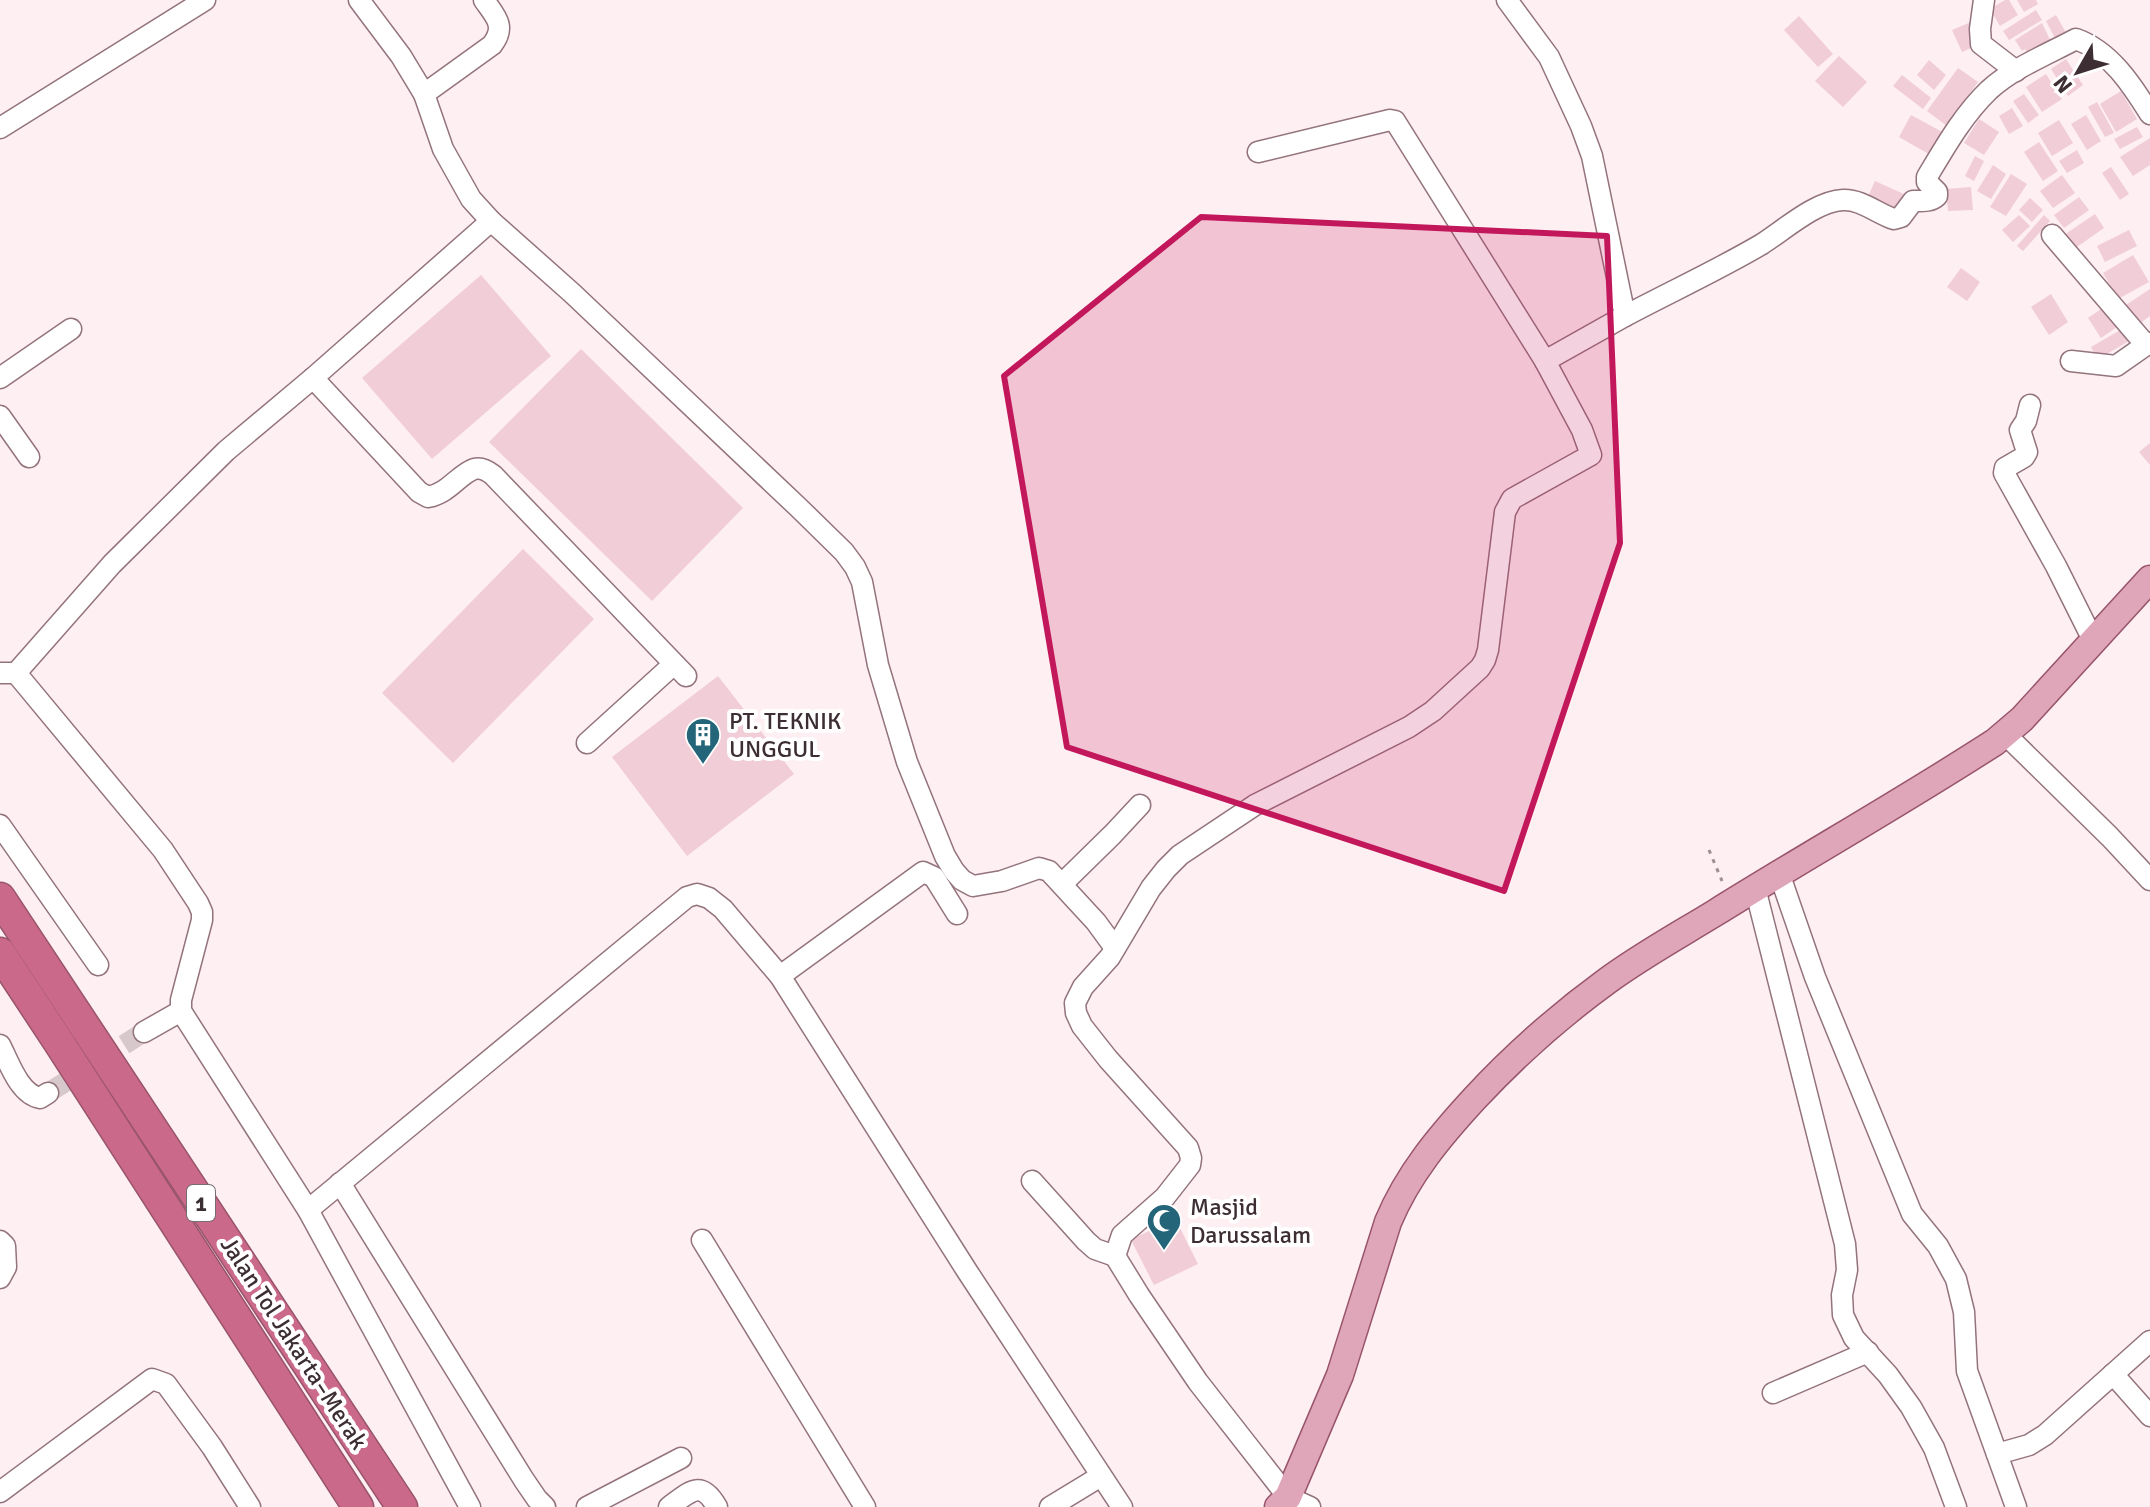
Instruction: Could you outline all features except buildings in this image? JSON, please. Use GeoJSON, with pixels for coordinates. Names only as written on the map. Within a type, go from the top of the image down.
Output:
{"type":"FeatureCollection","features":[{"type":"Feature","properties":{"kind":"highway","name":"Jalan Tol Jakarta–Merak"},"geometry":{"type":"LineString","coordinates":[[0,898],[402,1507]]}},
{"type":"Feature","properties":{"kind":"highway","name":"Jalan Tol Jakarta–Merak"},"geometry":{"type":"LineString","coordinates":[[0,953],[358,1507]]}},
{"type":"Feature","properties":{"kind":"main road"},"geometry":{"type":"LineString","coordinates":[[1292,1504],[1340,1375],[1388,1222],[1407,1182],[1427,1154],[1486,1086],[1530,1043],[1609,979],[1963,763],[2005,734],[2148,587]]}},
{"type":"Feature","properties":{"kind":"street"},"geometry":{"type":"LineString","coordinates":[[0,128],[205,0]]}},
{"type":"Feature","properties":{"kind":"street"},"geometry":{"type":"LineString","coordinates":[[359,0],[401,56],[424,94],[443,149],[471,199],[798,507],[855,567],[862,582],[878,665],[907,762],[954,871],[973,886],[1002,881],[1039,868],[1049,871],[1115,948]]}},
{"type":"Feature","properties":{"kind":"street"},"geometry":{"type":"LineString","coordinates":[[424,94],[492,45],[498,37],[500,30],[497,20],[484,0]]}},
{"type":"Feature","properties":{"kind":"street"},"geometry":{"type":"LineString","coordinates":[[1507,0],[1549,57],[1581,126],[1592,156],[1625,316]]}},
{"type":"Feature","properties":{"kind":"street"},"geometry":{"type":"LineString","coordinates":[[1984,0],[1981,44],[2016,71]]}},
{"type":"Feature","properties":{"kind":"street"},"geometry":{"type":"LineString","coordinates":[[1545,361],[1761,244],[1828,203],[1850,201],[1894,219],[1901,217],[1913,201],[1935,199],[1937,192],[1927,182],[1927,177],[1952,134],[1989,90],[2016,71],[2076,39],[2096,49],[2126,78],[2142,84],[2150,114]]}},
{"type":"Feature","properties":{"kind":"street"},"geometry":{"type":"LineString","coordinates":[[1115,1256],[1122,1235],[1165,1197],[1190,1165],[1191,1158],[1188,1148],[1082,1026],[1075,1003],[1083,987],[1110,957],[1151,888],[1180,855],[1255,805],[1409,727],[1433,711],[1480,668],[1488,650],[1505,512],[1512,499],[1591,455],[1582,430],[1545,361],[1395,121],[1258,152]]}},
{"type":"Feature","properties":{"kind":"street"},"geometry":{"type":"LineString","coordinates":[[470,1507],[308,1210],[181,1011],[181,1000],[202,920],[198,903],[163,850],[8,673],[226,451],[491,221]]}},
{"type":"Feature","properties":{"kind":"street"},"geometry":{"type":"LineString","coordinates":[[2052,235],[2148,344],[2116,366],[2071,361]]}},
{"type":"Feature","properties":{"kind":"street"},"geometry":{"type":"LineString","coordinates":[[0,378],[71,329]]}},
{"type":"Feature","properties":{"kind":"street"},"geometry":{"type":"LineString","coordinates":[[313,378],[419,492],[428,497],[438,495],[475,468],[485,469],[493,475],[680,670],[587,743]]}},
{"type":"Feature","properties":{"kind":"street"},"geometry":{"type":"LineString","coordinates":[[2030,405],[2020,430],[2026,454],[2005,468],[2004,473],[2094,642]]}},
{"type":"Feature","properties":{"kind":"street"},"geometry":{"type":"LineString","coordinates":[[0,416],[29,457]]}},
{"type":"Feature","properties":{"kind":"street"},"geometry":{"type":"LineString","coordinates":[[2005,734],[2150,880]]}},
{"type":"Feature","properties":{"kind":"street"},"geometry":{"type":"LineString","coordinates":[[1062,884],[1140,805]]}},
{"type":"Feature","properties":{"kind":"street"},"geometry":{"type":"LineString","coordinates":[[0,825],[98,965]]}},
{"type":"Feature","properties":{"kind":"street"},"geometry":{"type":"LineString","coordinates":[[780,976],[923,872],[934,877],[957,914]]}},
{"type":"Feature","properties":{"kind":"street"},"geometry":{"type":"LineString","coordinates":[[1779,873],[1815,977],[1912,1214],[1938,1246],[1956,1279],[1964,1312],[1967,1371],[2016,1507]]}},
{"type":"Feature","properties":{"kind":"street"},"geometry":{"type":"LineString","coordinates":[[308,1210],[687,897],[697,894],[709,898],[723,909],[780,976],[967,1271],[1122,1507]]}},
{"type":"Feature","properties":{"kind":"street"},"geometry":{"type":"LineString","coordinates":[[1744,895],[1845,1244],[1847,1270],[1842,1295],[1843,1315],[1854,1338],[1888,1375],[1911,1407],[1934,1448],[1956,1507]]}},
{"type":"Feature","properties":{"kind":"street"},"geometry":{"type":"LineString","coordinates":[[144,1032],[181,1011]]}},
{"type":"Feature","properties":{"kind":"street"},"geometry":{"type":"LineString","coordinates":[[0,1045],[25,1091],[40,1098],[48,1093]]}},
{"type":"Feature","properties":{"kind":"street"},"geometry":{"type":"LineString","coordinates":[[1032,1181],[1086,1241],[1095,1249],[1115,1256],[1198,1382],[1292,1504]]}},
{"type":"Feature","properties":{"kind":"street"},"geometry":{"type":"LineString","coordinates":[[340,1183],[524,1480],[545,1507]]}},
{"type":"Feature","properties":{"kind":"street"},"geometry":{"type":"LineString","coordinates":[[702,1240],[865,1507]]}},
{"type":"Feature","properties":{"kind":"street"},"geometry":{"type":"LineString","coordinates":[[0,1241],[5,1246],[6,1267],[0,1278]]}},
{"type":"Feature","properties":{"kind":"street"},"geometry":{"type":"LineString","coordinates":[[1997,1454],[2029,1445],[2045,1435],[2150,1341]]}},
{"type":"Feature","properties":{"kind":"street"},"geometry":{"type":"LineString","coordinates":[[1773,1393],[1868,1352]]}},
{"type":"Feature","properties":{"kind":"street"},"geometry":{"type":"LineString","coordinates":[[2113,1374],[2150,1416]]}},
{"type":"Feature","properties":{"kind":"street"},"geometry":{"type":"LineString","coordinates":[[4,1496],[152,1379],[166,1384],[212,1447],[250,1507]]}},
{"type":"Feature","properties":{"kind":"street"},"geometry":{"type":"LineString","coordinates":[[587,1507],[681,1458]]}},
{"type":"Feature","properties":{"kind":"street"},"geometry":{"type":"LineString","coordinates":[[1050,1507],[1101,1476]]}},
{"type":"Feature","properties":{"kind":"street"},"geometry":{"type":"LineString","coordinates":[[669,1507],[694,1489],[709,1493],[717,1507]]}},
{"type":"Feature","properties":{"kind":"path"},"geometry":{"type":"LineString","coordinates":[[1709,850],[1744,895]]}},
{"type":"Feature","properties":{"kind":"highlighted area"},"geometry":{"type":"Polygon","coordinates":[[[1201,217],[1607,236],[1620,543],[1504,891],[1067,747],[1004,376],[1201,217]]]}},
{"type":"Feature","properties":{"kind":"tunnel"},"geometry":{"type":"LineString","coordinates":[[48,1093],[144,1032]]}},
{"type":"Feature","properties":{"kind":"place","name":"PT. TEKNIK UNGGUL"},"geometry":{"type":"Point","coordinates":[703,766]}},
{"type":"Feature","properties":{"kind":"place","name":"Masjid Darussalam"},"geometry":{"type":"Point","coordinates":[1164,1252]}}]}
